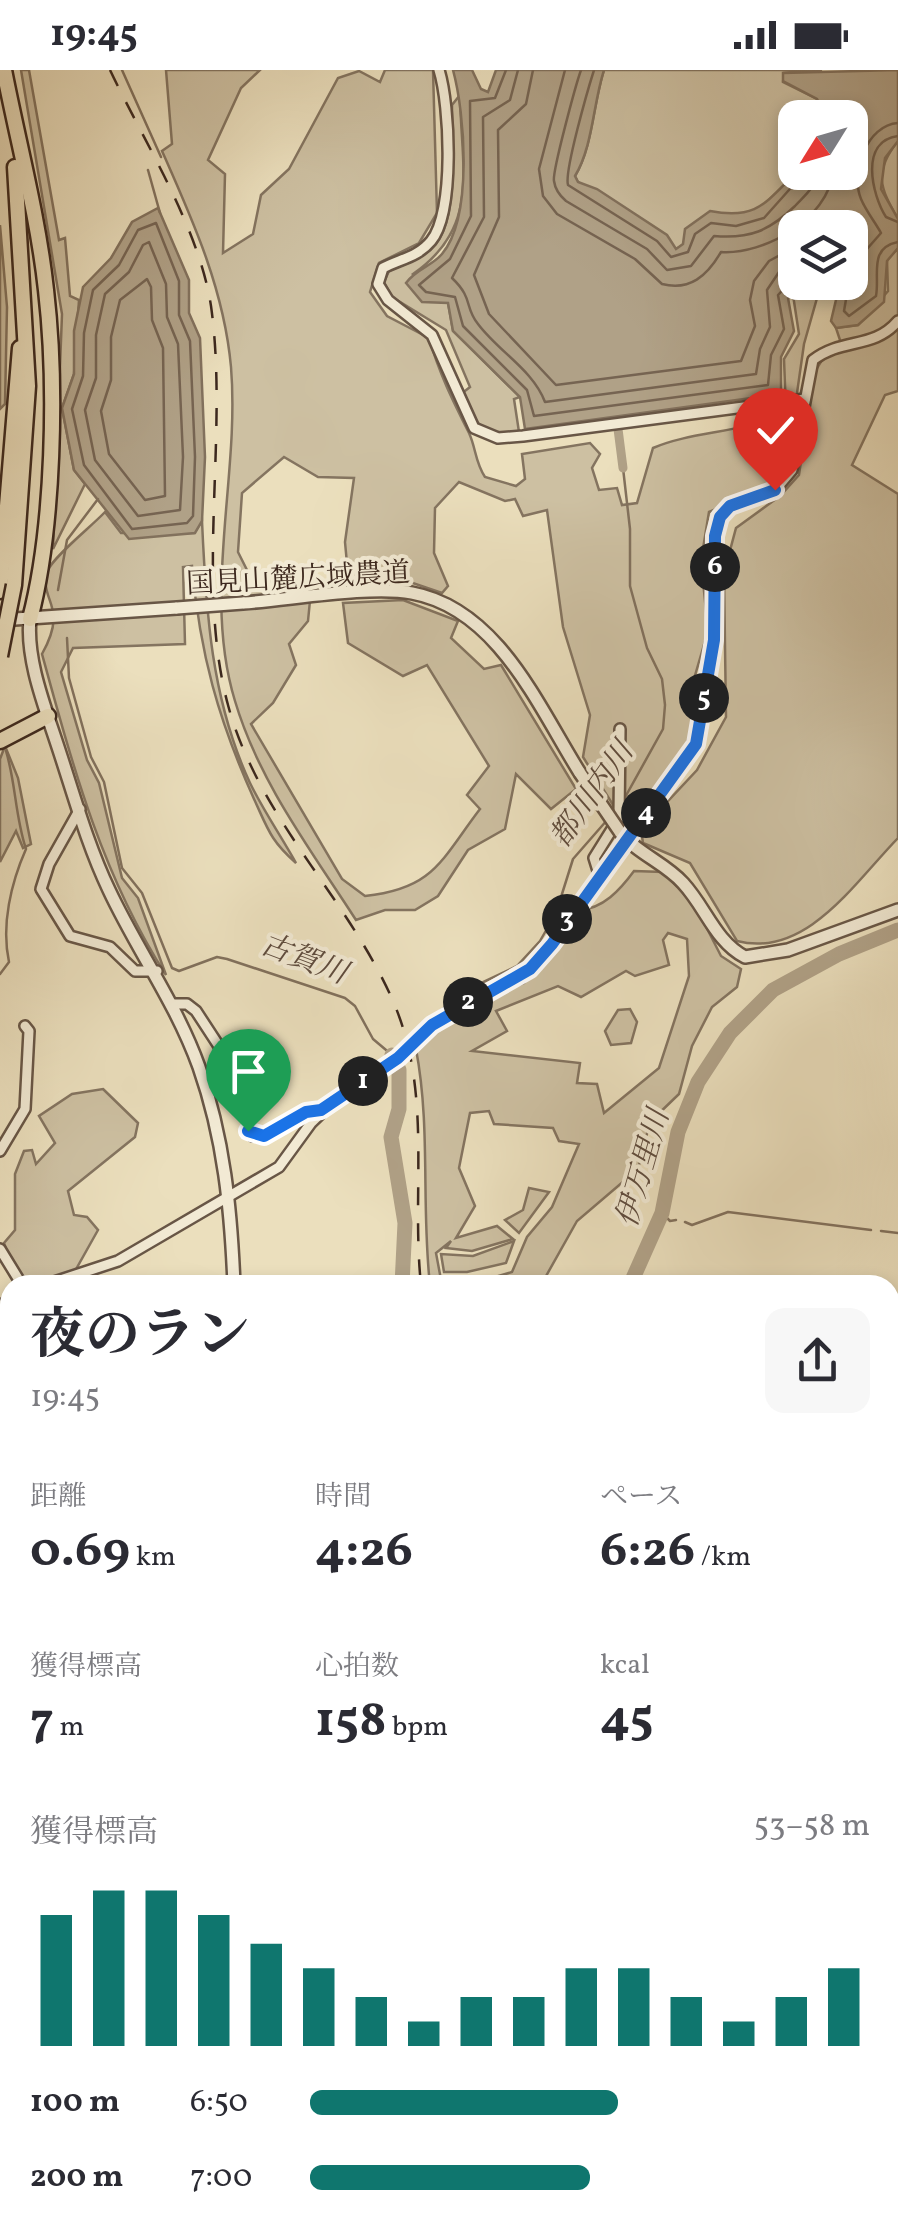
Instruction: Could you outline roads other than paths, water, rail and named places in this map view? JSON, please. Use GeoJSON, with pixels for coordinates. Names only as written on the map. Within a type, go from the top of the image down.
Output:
{"type":"FeatureCollection","features":[{"type":"Feature","properties":{"kind":"highway"},"geometry":{"type":"LineString","coordinates":[[0,656],[28,386],[18,201],[4,70]]}},
{"type":"Feature","properties":{"kind":"highway"},"geometry":{"type":"LineString","coordinates":[[4,70],[46,286],[50,340],[47,494],[30,619]]}},
{"type":"Feature","properties":{"kind":"highway"},"geometry":{"type":"LineString","coordinates":[[0,741],[48,716]]}},
{"type":"Feature","properties":{"kind":"street"},"geometry":{"type":"LineString","coordinates":[[440,70],[448,106],[443,216],[428,244],[383,268],[378,284],[388,300],[432,335],[474,428],[498,438],[523,436],[805,400]]}},
{"type":"Feature","properties":{"kind":"street"},"geometry":{"type":"LineString","coordinates":[[75,1275],[118,1261],[279,1166],[321,1110],[396,1060],[432,1025],[530,969],[623,836],[696,744],[703,724],[705,678],[714,640],[715,536],[720,517],[730,506],[764,495],[785,481],[792,470],[813,360],[839,343],[878,339],[898,321]]}},
{"type":"Feature","properties":{"kind":"street","name":"国見山麓広域農道"},"geometry":{"type":"LineString","coordinates":[[0,620],[408,592],[454,608],[494,641],[623,836],[680,879],[722,940],[745,957],[788,950],[898,910]]}},
{"type":"Feature","properties":{"kind":"street"},"geometry":{"type":"LineString","coordinates":[[30,619],[30,643],[48,716],[107,886],[172,1004],[214,1116],[228,1196],[233,1275]]}},
{"type":"Feature","properties":{"kind":"street"},"geometry":{"type":"LineString","coordinates":[[599,874],[594,858],[614,828],[619,803],[620,728]]}},
{"type":"Feature","properties":{"kind":"street"},"geometry":{"type":"LineString","coordinates":[[80,810],[49,864],[41,889],[70,936],[110,947],[135,970],[156,971]]}},
{"type":"Feature","properties":{"kind":"street"},"geometry":{"type":"LineString","coordinates":[[172,1004],[186,1004],[196,1010],[228,1060],[253,1136],[264,1136],[306,1112],[321,1110]]}},
{"type":"Feature","properties":{"kind":"street"},"geometry":{"type":"LineString","coordinates":[[0,1151],[25,1109],[29,1031],[25,1026]]}},
{"type":"Feature","properties":{"kind":"street"},"geometry":{"type":"LineString","coordinates":[[0,1248],[16,1275]]}},
{"type":"Feature","properties":{"kind":"water"},"geometry":{"type":"Polygon","coordinates":[[[453,70],[472,70],[481,89],[488,92],[496,70],[604,70],[586,152],[575,176],[578,182],[597,189],[667,235],[676,249],[683,244],[685,229],[710,211],[750,211],[779,190],[868,190],[868,100],[818,100],[783,81],[783,73],[898,70],[898,141],[885,158],[881,189],[898,219],[898,248],[887,261],[884,302],[858,325],[836,328],[831,321],[836,300],[868,300],[868,210],[778,210],[778,300],[788,300],[794,331],[781,357],[781,394],[525,429],[520,397],[453,331],[448,303],[422,302],[406,283],[442,254],[458,216],[464,165],[453,70]]]}},
{"type":"Feature","properties":{"kind":"water"},"geometry":{"type":"Polygon","coordinates":[[[158,208],[189,280],[189,313],[200,338],[205,457],[202,521],[195,533],[129,539],[74,470],[62,408],[74,374],[74,331],[83,287],[111,258],[132,222],[158,208]]]}},
{"type":"Feature","properties":{"kind":"waterway"},"geometry":{"type":"LineString","coordinates":[[122,70],[161,157]]}},
{"type":"Feature","properties":{"kind":"waterway"},"geometry":{"type":"LineString","coordinates":[[148,170],[160,213]]}},
{"type":"Feature","properties":{"kind":"waterway","name":"都川内川"},"geometry":{"type":"LineString","coordinates":[[618,429],[623,468]]}},
{"type":"Feature","properties":{"kind":"waterway","name":"都川内川"},"geometry":{"type":"LineString","coordinates":[[623,468],[630,529],[630,586],[647,648],[662,679],[665,705],[663,729],[623,801]]}},
{"type":"Feature","properties":{"kind":"waterway","name":"古賀川"},"geometry":{"type":"LineString","coordinates":[[58,590],[67,540],[98,499]]}},
{"type":"Feature","properties":{"kind":"waterway","name":"古賀川"},"geometry":{"type":"LineString","coordinates":[[67,638],[69,678],[91,757],[104,782],[122,868],[142,893],[172,968],[179,971],[217,957],[345,998],[355,1006],[373,1039],[392,1055],[423,1023],[475,986],[517,966],[540,941],[556,913],[573,859],[608,819]]}},
{"type":"Feature","properties":{"kind":"waterway"},"geometry":{"type":"LineString","coordinates":[[0,974],[9,962],[9,904],[26,849],[6,751]]}},
{"type":"Feature","properties":{"kind":"waterway","name":"伊万里川"},"geometry":{"type":"LineString","coordinates":[[634,1275],[662,1213],[678,1132],[698,1082],[730,1033],[773,990],[839,954],[898,930]]}},
{"type":"Feature","properties":{"kind":"waterway","name":"古賀川"},"geometry":{"type":"LineString","coordinates":[[392,1055],[399,1070],[399,1109],[391,1137],[405,1223],[402,1275]]}},
{"type":"Feature","properties":{"kind":"waterway"},"geometry":{"type":"LineString","coordinates":[[685,1222],[692,1225],[728,1212],[871,1230]]}},
{"type":"Feature","properties":{"kind":"waterway"},"geometry":{"type":"LineString","coordinates":[[662,1213],[670,1221],[676,1220]]}},
{"type":"Feature","properties":{"kind":"waterway"},"geometry":{"type":"LineString","coordinates":[[881,1231],[898,1233]]}},
{"type":"Feature","properties":{"kind":"railway"},"geometry":{"type":"LineString","coordinates":[[110,70],[183,216],[205,276],[211,306],[217,405],[214,609],[228,705],[260,784],[374,963],[405,1036],[417,1106],[420,1275]]}}]}
